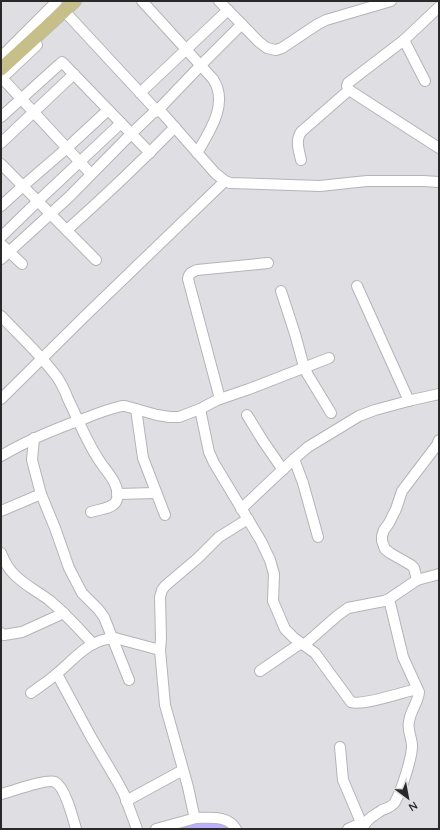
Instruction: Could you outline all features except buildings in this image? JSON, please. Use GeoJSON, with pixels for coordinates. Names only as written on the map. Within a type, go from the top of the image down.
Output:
{"type":"FeatureCollection","features":[{"type":"Feature","properties":{"kind":"main road"},"geometry":{"type":"LineString","coordinates":[[1,75],[75,1]]}},
{"type":"Feature","properties":{"kind":"street"},"geometry":{"type":"LineString","coordinates":[[1,57],[56,1]]}},
{"type":"Feature","properties":{"kind":"street"},"geometry":{"type":"LineString","coordinates":[[83,1],[1,75],[21,99],[91,174]]}},
{"type":"Feature","properties":{"kind":"street"},"geometry":{"type":"LineString","coordinates":[[142,1],[218,85],[218,110],[212,127],[198,153]]}},
{"type":"Feature","properties":{"kind":"street"},"geometry":{"type":"LineString","coordinates":[[219,1],[259,42],[267,48],[276,50],[282,48],[326,20],[391,1]]}},
{"type":"Feature","properties":{"kind":"street"},"geometry":{"type":"LineString","coordinates":[[439,7],[404,40],[348,83],[347,86],[349,90],[439,148]]}},
{"type":"Feature","properties":{"kind":"street"},"geometry":{"type":"LineString","coordinates":[[140,93],[228,10]]}},
{"type":"Feature","properties":{"kind":"street"},"geometry":{"type":"LineString","coordinates":[[68,15],[157,111],[160,111],[175,127],[215,173],[225,181],[230,183],[247,184],[320,186],[367,182],[439,182]]}},
{"type":"Feature","properties":{"kind":"street"},"geometry":{"type":"LineString","coordinates":[[1,259],[51,214],[131,134],[157,111],[242,24]]}},
{"type":"Feature","properties":{"kind":"street"},"geometry":{"type":"LineString","coordinates":[[404,40],[425,81]]}},
{"type":"Feature","properties":{"kind":"street"},"geometry":{"type":"LineString","coordinates":[[1,118],[62,62],[150,153]]}},
{"type":"Feature","properties":{"kind":"street"},"geometry":{"type":"LineString","coordinates":[[1,143],[74,74]]}},
{"type":"Feature","properties":{"kind":"street"},"geometry":{"type":"LineString","coordinates":[[301,160],[297,141],[300,132],[349,90]]}},
{"type":"Feature","properties":{"kind":"street"},"geometry":{"type":"LineString","coordinates":[[1,206],[108,110]]}},
{"type":"Feature","properties":{"kind":"street"},"geometry":{"type":"LineString","coordinates":[[1,237],[121,123]]}},
{"type":"Feature","properties":{"kind":"street"},"geometry":{"type":"LineString","coordinates":[[67,230],[150,153],[175,127]]}},
{"type":"Feature","properties":{"kind":"street"},"geometry":{"type":"LineString","coordinates":[[1,164],[96,260]]}},
{"type":"Feature","properties":{"kind":"street"},"geometry":{"type":"LineString","coordinates":[[1,399],[225,181]]}},
{"type":"Feature","properties":{"kind":"street"},"geometry":{"type":"LineString","coordinates":[[1,244],[22,264]]}},
{"type":"Feature","properties":{"kind":"street"},"geometry":{"type":"LineString","coordinates":[[220,399],[188,279],[189,274],[197,270],[268,263]]}},
{"type":"Feature","properties":{"kind":"street"},"geometry":{"type":"LineString","coordinates":[[357,286],[408,401]]}},
{"type":"Feature","properties":{"kind":"street"},"geometry":{"type":"LineString","coordinates":[[281,291],[304,367],[331,413]]}},
{"type":"Feature","properties":{"kind":"street"},"geometry":{"type":"LineString","coordinates":[[1,316],[57,377],[90,445],[112,479],[117,494],[115,504],[91,512]]}},
{"type":"Feature","properties":{"kind":"street"},"geometry":{"type":"LineString","coordinates":[[1,456],[34,438],[79,420],[122,406],[157,415],[179,417],[220,399],[329,358]]}},
{"type":"Feature","properties":{"kind":"street"},"geometry":{"type":"LineString","coordinates":[[241,509],[308,447],[359,416],[408,401],[439,394]]}},
{"type":"Feature","properties":{"kind":"street"},"geometry":{"type":"LineString","coordinates":[[136,409],[143,458],[165,515]]}},
{"type":"Feature","properties":{"kind":"street"},"geometry":{"type":"LineString","coordinates":[[200,409],[209,452],[214,463],[261,542],[272,565],[274,574],[273,601],[285,629],[315,653],[351,702],[364,703],[417,689]]}},
{"type":"Feature","properties":{"kind":"street"},"geometry":{"type":"LineString","coordinates":[[247,415],[282,470]]}},
{"type":"Feature","properties":{"kind":"street"},"geometry":{"type":"LineString","coordinates":[[34,438],[32,460],[41,494],[69,568],[82,593],[104,617],[130,680]]}},
{"type":"Feature","properties":{"kind":"street"},"geometry":{"type":"LineString","coordinates":[[417,580],[414,568],[411,565],[385,549],[382,542],[382,536],[396,509],[402,491],[437,445],[439,440]]}},
{"type":"Feature","properties":{"kind":"street"},"geometry":{"type":"LineString","coordinates":[[294,459],[303,483],[318,537]]}},
{"type":"Feature","properties":{"kind":"street"},"geometry":{"type":"LineString","coordinates":[[117,494],[156,492]]}},
{"type":"Feature","properties":{"kind":"street"},"geometry":{"type":"LineString","coordinates":[[1,511],[41,494]]}},
{"type":"Feature","properties":{"kind":"street"},"geometry":{"type":"LineString","coordinates":[[196,818],[165,705],[160,650],[160,597],[165,586],[198,558],[219,537],[248,520]]}},
{"type":"Feature","properties":{"kind":"street"},"geometry":{"type":"LineString","coordinates":[[1,553],[12,572],[19,580],[49,600],[64,613],[93,644]]}},
{"type":"Feature","properties":{"kind":"street"},"geometry":{"type":"LineString","coordinates":[[260,671],[302,644],[343,610],[384,601],[417,580],[439,574]]}},
{"type":"Feature","properties":{"kind":"street"},"geometry":{"type":"LineString","coordinates":[[348,829],[363,826],[369,819],[394,804],[403,781],[411,753],[412,744],[408,727],[411,714],[418,697],[418,692],[403,657],[389,599]]}},
{"type":"Feature","properties":{"kind":"street"},"geometry":{"type":"LineString","coordinates":[[1,633],[4,635],[22,632],[64,613]]}},
{"type":"Feature","properties":{"kind":"street"},"geometry":{"type":"LineString","coordinates":[[31,693],[57,674],[93,644],[102,640],[112,638],[160,650]]}},
{"type":"Feature","properties":{"kind":"street"},"geometry":{"type":"LineString","coordinates":[[57,674],[117,781],[137,829]]}},
{"type":"Feature","properties":{"kind":"street"},"geometry":{"type":"LineString","coordinates":[[340,747],[343,780],[363,826]]}},
{"type":"Feature","properties":{"kind":"street"},"geometry":{"type":"LineString","coordinates":[[126,801],[183,770]]}},
{"type":"Feature","properties":{"kind":"street"},"geometry":{"type":"LineString","coordinates":[[1,794],[39,783],[55,782],[60,786],[64,794],[76,829]]}},
{"type":"Feature","properties":{"kind":"street"},"geometry":{"type":"LineString","coordinates":[[156,829],[196,818],[220,818],[232,823],[236,829]]}},
{"type":"Feature","properties":{"kind":"shaded area"},"geometry":{"type":"Polygon","coordinates":[[[218,816],[238,829],[162,829],[218,816]]]}}]}
